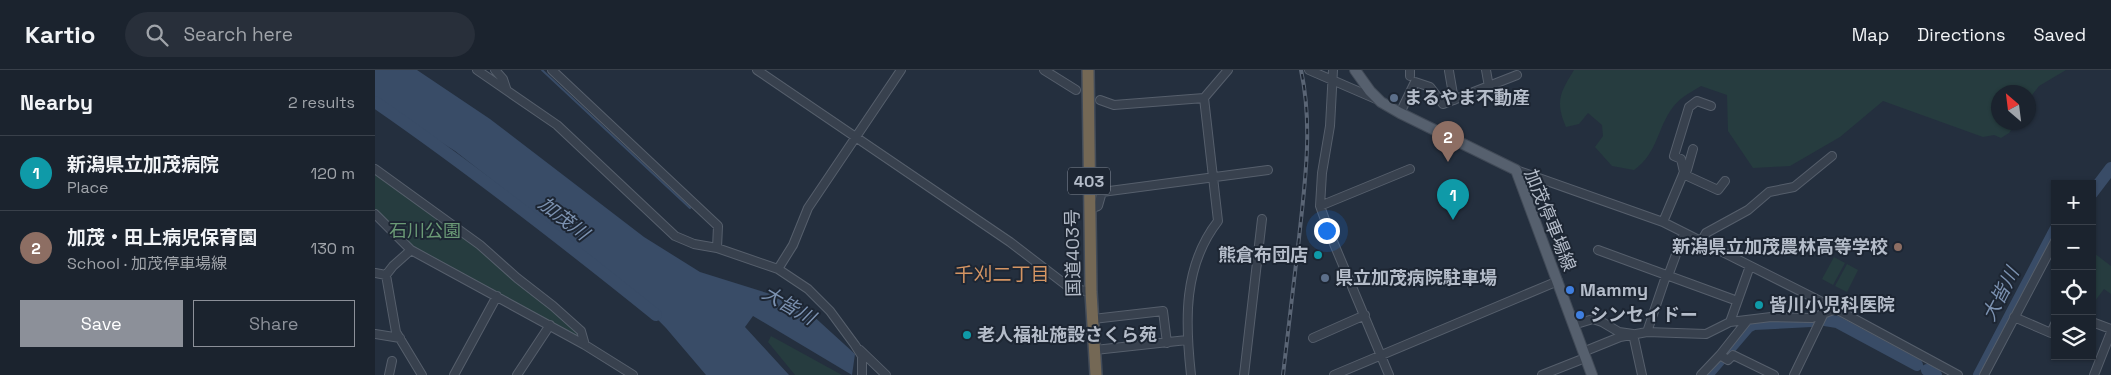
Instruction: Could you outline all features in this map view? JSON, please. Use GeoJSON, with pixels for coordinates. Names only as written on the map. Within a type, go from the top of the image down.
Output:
{"type":"FeatureCollection","features":[{"type":"Feature","properties":{"kind":"highway","name":"国道403号"},"geometry":{"type":"LineString","coordinates":[[1088,70],[1091,292],[1096,375]]}},
{"type":"Feature","properties":{"kind":"main road","name":"加茂停車場線"},"geometry":{"type":"LineString","coordinates":[[1355,70],[1370,91],[1381,102],[1516,170],[1592,375]]}},
{"type":"Feature","properties":{"kind":"street"},"geometry":{"type":"LineString","coordinates":[[477,70],[506,88],[557,125],[675,236],[694,244],[717,248],[779,269],[808,289],[830,311],[862,356],[862,375]]}},
{"type":"Feature","properties":{"kind":"street"},"geometry":{"type":"LineString","coordinates":[[495,70],[503,79],[506,88]]}},
{"type":"Feature","properties":{"kind":"street"},"geometry":{"type":"LineString","coordinates":[[552,70],[718,226],[717,248]]}},
{"type":"Feature","properties":{"kind":"street"},"geometry":{"type":"LineString","coordinates":[[757,70],[1010,242],[1069,288],[1091,292]]}},
{"type":"Feature","properties":{"kind":"street"},"geometry":{"type":"LineString","coordinates":[[779,269],[793,245],[808,208],[901,70]]}},
{"type":"Feature","properties":{"kind":"street"},"geometry":{"type":"LineString","coordinates":[[1044,70],[1076,90]]}},
{"type":"Feature","properties":{"kind":"street"},"geometry":{"type":"LineString","coordinates":[[1100,100],[1114,105],[1204,98],[1228,70]]}},
{"type":"Feature","properties":{"kind":"street"},"geometry":{"type":"LineString","coordinates":[[1309,70],[1381,102]]}},
{"type":"Feature","properties":{"kind":"street"},"geometry":{"type":"LineString","coordinates":[[1333,70],[1330,126],[1320,188],[1321,206],[1332,239],[1389,375]]}},
{"type":"Feature","properties":{"kind":"street"},"geometry":{"type":"LineString","coordinates":[[1486,70],[1489,86]]}},
{"type":"Feature","properties":{"kind":"street"},"geometry":{"type":"LineString","coordinates":[[1449,71],[1454,100]]}},
{"type":"Feature","properties":{"kind":"street"},"geometry":{"type":"LineString","coordinates":[[1400,113],[1417,81],[1435,92],[1443,104],[1517,75]]}},
{"type":"Feature","properties":{"kind":"street"},"geometry":{"type":"LineString","coordinates":[[1191,375],[1187,340],[1190,282],[1197,258],[1207,235],[1218,221],[1204,98]]}},
{"type":"Feature","properties":{"kind":"street"},"geometry":{"type":"LineString","coordinates":[[1683,173],[1681,159],[1674,156],[1689,107],[1697,101],[1711,106]]}},
{"type":"Feature","properties":{"kind":"street"},"geometry":{"type":"LineString","coordinates":[[1663,222],[1683,173],[1687,170],[1693,150]]}},
{"type":"Feature","properties":{"kind":"street"},"geometry":{"type":"LineString","coordinates":[[1702,240],[1707,233],[1748,210],[1769,192],[1794,187],[1832,156]]}},
{"type":"Feature","properties":{"kind":"street"},"geometry":{"type":"LineString","coordinates":[[375,169],[480,245],[517,278],[553,306],[581,331],[585,345]]}},
{"type":"Feature","properties":{"kind":"street"},"geometry":{"type":"LineString","coordinates":[[1321,206],[1410,169]]}},
{"type":"Feature","properties":{"kind":"street"},"geometry":{"type":"LineString","coordinates":[[1090,209],[1098,206],[1102,192],[1268,170]]}},
{"type":"Feature","properties":{"kind":"street"},"geometry":{"type":"LineString","coordinates":[[1516,170],[1663,222],[1702,240],[1958,375]]}},
{"type":"Feature","properties":{"kind":"street"},"geometry":{"type":"LineString","coordinates":[[1683,173],[1718,190],[1725,182]]}},
{"type":"Feature","properties":{"kind":"street"},"geometry":{"type":"LineString","coordinates":[[375,214],[411,250],[550,325],[633,375]]}},
{"type":"Feature","properties":{"kind":"street"},"geometry":{"type":"LineString","coordinates":[[1243,375],[1262,218]]}},
{"type":"Feature","properties":{"kind":"street"},"geometry":{"type":"LineString","coordinates":[[1647,332],[1684,233]]}},
{"type":"Feature","properties":{"kind":"street"},"geometry":{"type":"LineString","coordinates":[[1984,375],[2051,248]]}},
{"type":"Feature","properties":{"kind":"street"},"geometry":{"type":"LineString","coordinates":[[411,250],[386,275],[396,332],[420,373]]}},
{"type":"Feature","properties":{"kind":"street"},"geometry":{"type":"LineString","coordinates":[[1598,250],[1733,299]]}},
{"type":"Feature","properties":{"kind":"street"},"geometry":{"type":"LineString","coordinates":[[1730,322],[1750,266]]}},
{"type":"Feature","properties":{"kind":"street"},"geometry":{"type":"LineString","coordinates":[[375,273],[386,275]]}},
{"type":"Feature","properties":{"kind":"street"},"geometry":{"type":"LineString","coordinates":[[1338,374],[1558,281]]}},
{"type":"Feature","properties":{"kind":"street"},"geometry":{"type":"LineString","coordinates":[[454,375],[497,296]]}},
{"type":"Feature","properties":{"kind":"street"},"geometry":{"type":"LineString","coordinates":[[1542,375],[1620,337],[1633,334],[1647,332],[1706,334],[1730,322],[1771,317],[1812,318],[1836,310]]}},
{"type":"Feature","properties":{"kind":"street"},"geometry":{"type":"LineString","coordinates":[[1093,319],[1163,311],[1167,343]]}},
{"type":"Feature","properties":{"kind":"street"},"geometry":{"type":"LineString","coordinates":[[1795,375],[1823,315]]}},
{"type":"Feature","properties":{"kind":"street"},"geometry":{"type":"LineString","coordinates":[[1313,338],[1365,316]]}},
{"type":"Feature","properties":{"kind":"street"},"geometry":{"type":"LineString","coordinates":[[2014,317],[2051,333]]}},
{"type":"Feature","properties":{"kind":"street"},"geometry":{"type":"LineString","coordinates":[[1573,325],[1593,319],[1619,332],[1633,334]]}},
{"type":"Feature","properties":{"kind":"street"},"geometry":{"type":"LineString","coordinates":[[1701,375],[1747,321]]}},
{"type":"Feature","properties":{"kind":"street"},"geometry":{"type":"LineString","coordinates":[[2094,375],[2111,331],[2096,324]]}},
{"type":"Feature","properties":{"kind":"street"},"geometry":{"type":"LineString","coordinates":[[517,375],[550,325]]}},
{"type":"Feature","properties":{"kind":"street"},"geometry":{"type":"LineString","coordinates":[[375,334],[400,338]]}},
{"type":"Feature","properties":{"kind":"street"},"geometry":{"type":"LineString","coordinates":[[1633,334],[1642,375]]}},
{"type":"Feature","properties":{"kind":"street"},"geometry":{"type":"LineString","coordinates":[[1095,350],[1187,340]]}},
{"type":"Feature","properties":{"kind":"street"},"geometry":{"type":"LineString","coordinates":[[855,345],[886,375]]}},
{"type":"Feature","properties":{"kind":"street"},"geometry":{"type":"LineString","coordinates":[[1720,355],[1728,360],[1733,355],[1774,375]]}},
{"type":"Feature","properties":{"kind":"street"},"geometry":{"type":"LineString","coordinates":[[389,375],[391,361]]}},
{"type":"Feature","properties":{"kind":"green space"},"geometry":{"type":"Polygon","coordinates":[[[1574,70],[2066,70],[2039,86],[2036,90],[2036,85],[1991,85],[1991,130],[2011,130],[2001,138],[1994,135],[1983,137],[1883,101],[1840,137],[1790,166],[1753,168],[1728,131],[1727,95],[1701,86],[1676,103],[1648,156],[1634,170],[1612,166],[1595,147],[1603,136],[1602,125],[1588,113],[1579,124],[1566,127],[1560,104],[1565,85],[1574,70]]]}},
{"type":"Feature","properties":{"kind":"green space","name":"石川公園"},"geometry":{"type":"Polygon","coordinates":[[[375,170],[479,247],[580,332],[582,341],[413,248],[375,210],[375,170]]]}},
{"type":"Feature","properties":{"kind":"green space"},"geometry":{"type":"Polygon","coordinates":[[[2096,255],[2111,266],[2111,294],[2104,289],[2096,300],[2096,255]]]}},
{"type":"Feature","properties":{"kind":"green space"},"geometry":{"type":"Polygon","coordinates":[[[1834,257],[1845,263],[1833,285],[1822,279],[1834,257]]]}},
{"type":"Feature","properties":{"kind":"green space"},"geometry":{"type":"Polygon","coordinates":[[[1847,264],[1858,270],[1847,292],[1835,286],[1847,264]]]}},
{"type":"Feature","properties":{"kind":"green space"},"geometry":{"type":"Polygon","coordinates":[[[771,336],[842,375],[795,375],[768,342],[771,336]]]}},
{"type":"Feature","properties":{"kind":"water"},"geometry":{"type":"Polygon","coordinates":[[[375,70],[417,70],[490,119],[644,237],[700,272],[799,303],[855,354],[852,375],[753,316],[745,327],[789,375],[706,375],[666,328],[617,278],[455,151],[375,101],[375,70]]]}},
{"type":"Feature","properties":{"kind":"waterway"},"geometry":{"type":"LineString","coordinates":[[542,70],[690,208]]}},
{"type":"Feature","properties":{"kind":"waterway","name":"加茂川"},"geometry":{"type":"LineString","coordinates":[[375,102],[517,206],[656,315]]}},
{"type":"Feature","properties":{"kind":"waterway","name":"大皆川"},"geometry":{"type":"LineString","coordinates":[[2096,188],[2111,168]]}},
{"type":"Feature","properties":{"kind":"waterway","name":"大皆川"},"geometry":{"type":"LineString","coordinates":[[1979,375],[2051,238]]}},
{"type":"Feature","properties":{"kind":"waterway","name":"大皆川"},"geometry":{"type":"LineString","coordinates":[[1825,320],[1837,322],[1917,365]]}},
{"type":"Feature","properties":{"kind":"waterway","name":"大皆川"},"geometry":{"type":"LineString","coordinates":[[1707,375],[1748,327],[1754,324],[1811,321]]}},
{"type":"Feature","properties":{"kind":"waterway","name":"大皆川"},"geometry":{"type":"LineString","coordinates":[[1927,370],[1936,375]]}},
{"type":"Feature","properties":{"kind":"railway"},"geometry":{"type":"LineString","coordinates":[[1283,375],[1307,154],[1307,112],[1301,70]]}},
{"type":"Feature","properties":{"kind":"place","name":"まるやま不動産"},"geometry":{"type":"Point","coordinates":[1394,98]}},
{"type":"Feature","properties":{"kind":"place","name":"加茂・田上病児保育園"},"geometry":{"type":"Point","coordinates":[1448,162]}},
{"type":"Feature","properties":{"kind":"place","name":"新潟県立加茂病院"},"geometry":{"type":"Point","coordinates":[1453,220]}},
{"type":"Feature","properties":{"kind":"place","name":"新潟県立加茂農林高等学校"},"geometry":{"type":"Point","coordinates":[1898,247]}},
{"type":"Feature","properties":{"kind":"place","name":"熊倉布団店"},"geometry":{"type":"Point","coordinates":[1318,255]}},
{"type":"Feature","properties":{"kind":"place","name":"県立加茂病院駐車場"},"geometry":{"type":"Point","coordinates":[1325,278]}},
{"type":"Feature","properties":{"kind":"place","name":"Mammy"},"geometry":{"type":"Point","coordinates":[1570,290]}},
{"type":"Feature","properties":{"kind":"place","name":"皆川小児科医院"},"geometry":{"type":"Point","coordinates":[1759,305]}},
{"type":"Feature","properties":{"kind":"place","name":"シンセイドー"},"geometry":{"type":"Point","coordinates":[1580,315]}},
{"type":"Feature","properties":{"kind":"place","name":"老人福祉施設さくら苑"},"geometry":{"type":"Point","coordinates":[967,335]}},
{"type":"Feature","properties":{"kind":"district","name":"千刈二丁目"},"geometry":{"type":"Point","coordinates":[1002,274]}}]}
